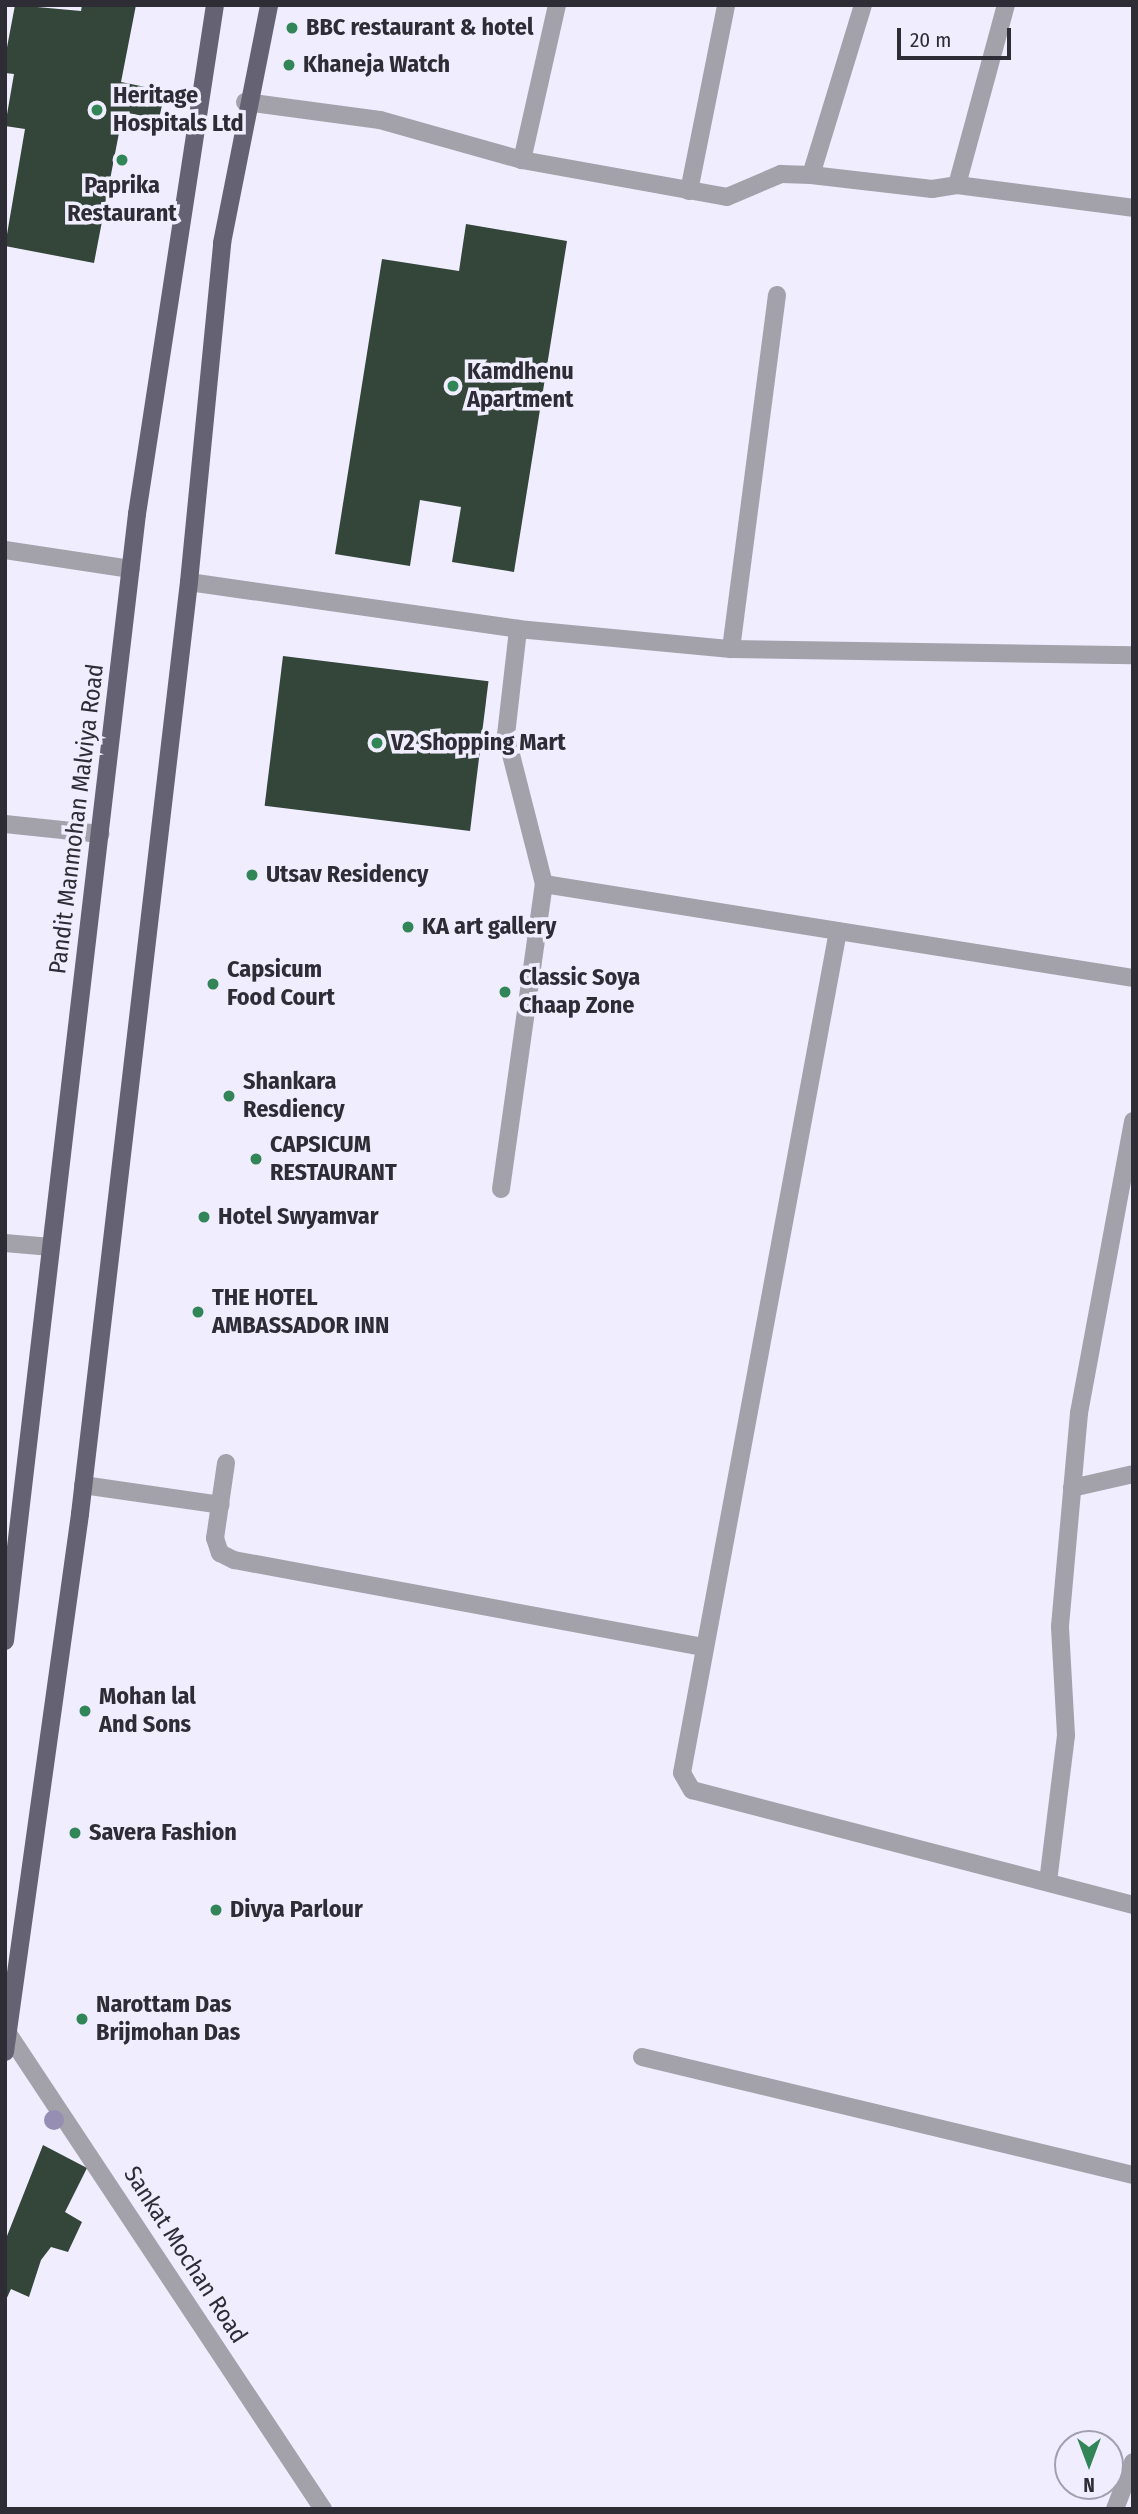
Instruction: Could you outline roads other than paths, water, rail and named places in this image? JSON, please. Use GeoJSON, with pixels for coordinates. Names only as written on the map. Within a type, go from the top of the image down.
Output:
{"type":"FeatureCollection","features":[{"type":"Feature","properties":{"kind":"main road","name":"Pandit Manmohan Malviya Road"},"geometry":{"type":"LineString","coordinates":[[5,1642],[131,569],[215,5]]}},
{"type":"Feature","properties":{"kind":"main road"},"geometry":{"type":"LineString","coordinates":[[7,2038],[83,1485],[189,582],[222,243],[245,102],[269,5]]}},
{"type":"Feature","properties":{"kind":"street"},"geometry":{"type":"LineString","coordinates":[[522,160],[557,5]]}},
{"type":"Feature","properties":{"kind":"street"},"geometry":{"type":"LineString","coordinates":[[689,191],[726,5]]}},
{"type":"Feature","properties":{"kind":"street"},"geometry":{"type":"LineString","coordinates":[[811,175],[863,5]]}},
{"type":"Feature","properties":{"kind":"street"},"geometry":{"type":"LineString","coordinates":[[957,185],[1006,5]]}},
{"type":"Feature","properties":{"kind":"street"},"geometry":{"type":"LineString","coordinates":[[245,102],[380,120],[522,160],[727,197],[781,174],[932,189],[957,185],[1133,208]]}},
{"type":"Feature","properties":{"kind":"street"},"geometry":{"type":"LineString","coordinates":[[731,649],[777,295]]}},
{"type":"Feature","properties":{"kind":"street"},"geometry":{"type":"LineString","coordinates":[[5,550],[131,569]]}},
{"type":"Feature","properties":{"kind":"street"},"geometry":{"type":"LineString","coordinates":[[189,582],[518,629],[731,649],[1133,655]]}},
{"type":"Feature","properties":{"kind":"street"},"geometry":{"type":"LineString","coordinates":[[501,1189],[544,884],[506,735],[518,629]]}},
{"type":"Feature","properties":{"kind":"street"},"geometry":{"type":"LineString","coordinates":[[5,824],[100,834]]}},
{"type":"Feature","properties":{"kind":"street"},"geometry":{"type":"LineString","coordinates":[[544,884],[1133,978]]}},
{"type":"Feature","properties":{"kind":"street"},"geometry":{"type":"LineString","coordinates":[[838,931],[683,1753],[682,1773],[692,1790],[1133,1905]]}},
{"type":"Feature","properties":{"kind":"street"},"geometry":{"type":"LineString","coordinates":[[1048,1882],[1066,1735],[1060,1626],[1079,1413],[1133,1121]]}},
{"type":"Feature","properties":{"kind":"street"},"geometry":{"type":"LineString","coordinates":[[5,1243],[51,1247]]}},
{"type":"Feature","properties":{"kind":"street"},"geometry":{"type":"LineString","coordinates":[[226,1463],[215,1538],[220,1553],[234,1560],[705,1647]]}},
{"type":"Feature","properties":{"kind":"street"},"geometry":{"type":"LineString","coordinates":[[1072,1488],[1133,1474]]}},
{"type":"Feature","properties":{"kind":"street"},"geometry":{"type":"LineString","coordinates":[[83,1485],[220,1505]]}},
{"type":"Feature","properties":{"kind":"street","name":"Sankat Mochan Road"},"geometry":{"type":"LineString","coordinates":[[7,2038],[323,2509]]}},
{"type":"Feature","properties":{"kind":"street"},"geometry":{"type":"LineString","coordinates":[[642,2057],[1133,2175]]}},
{"type":"Feature","properties":{"kind":"street"},"geometry":{"type":"LineString","coordinates":[[1115,2509],[1133,2462]]}},
{"type":"Feature","properties":{"kind":"place","name":"BBC restaurant & hotel"},"geometry":{"type":"Point","coordinates":[292,28]}},
{"type":"Feature","properties":{"kind":"place","name":"Khaneja Watch"},"geometry":{"type":"Point","coordinates":[289,65]}},
{"type":"Feature","properties":{"kind":"place","name":"Heritage Hospitals Ltd"},"geometry":{"type":"Point","coordinates":[97,110]}},
{"type":"Feature","properties":{"kind":"place","name":"Paprika Restaurant"},"geometry":{"type":"Point","coordinates":[122,160]}},
{"type":"Feature","properties":{"kind":"place","name":"Kamdhenu Apartment"},"geometry":{"type":"Point","coordinates":[453,386]}},
{"type":"Feature","properties":{"kind":"place","name":"V2 Shopping Mart"},"geometry":{"type":"Point","coordinates":[377,743]}},
{"type":"Feature","properties":{"kind":"place","name":"Utsav Residency"},"geometry":{"type":"Point","coordinates":[252,875]}},
{"type":"Feature","properties":{"kind":"place","name":"KA art gallery"},"geometry":{"type":"Point","coordinates":[408,927]}},
{"type":"Feature","properties":{"kind":"place","name":"Capsicum Food Court"},"geometry":{"type":"Point","coordinates":[213,984]}},
{"type":"Feature","properties":{"kind":"place","name":"Classic Soya Chaap Zone"},"geometry":{"type":"Point","coordinates":[505,992]}},
{"type":"Feature","properties":{"kind":"place","name":"Shankara Resdiency"},"geometry":{"type":"Point","coordinates":[229,1096]}},
{"type":"Feature","properties":{"kind":"place","name":"CAPSICUM RESTAURANT"},"geometry":{"type":"Point","coordinates":[256,1159]}},
{"type":"Feature","properties":{"kind":"place","name":"Hotel Swyamvar"},"geometry":{"type":"Point","coordinates":[204,1217]}},
{"type":"Feature","properties":{"kind":"place","name":"THE HOTEL AMBASSADOR INN"},"geometry":{"type":"Point","coordinates":[198,1312]}},
{"type":"Feature","properties":{"kind":"place","name":"Mohan lal And Sons"},"geometry":{"type":"Point","coordinates":[85,1711]}},
{"type":"Feature","properties":{"kind":"place","name":"Savera Fashion"},"geometry":{"type":"Point","coordinates":[75,1833]}},
{"type":"Feature","properties":{"kind":"place","name":"Divya Parlour"},"geometry":{"type":"Point","coordinates":[216,1910]}},
{"type":"Feature","properties":{"kind":"place","name":"Narottam Das Brijmohan Das"},"geometry":{"type":"Point","coordinates":[82,2019]}}]}
